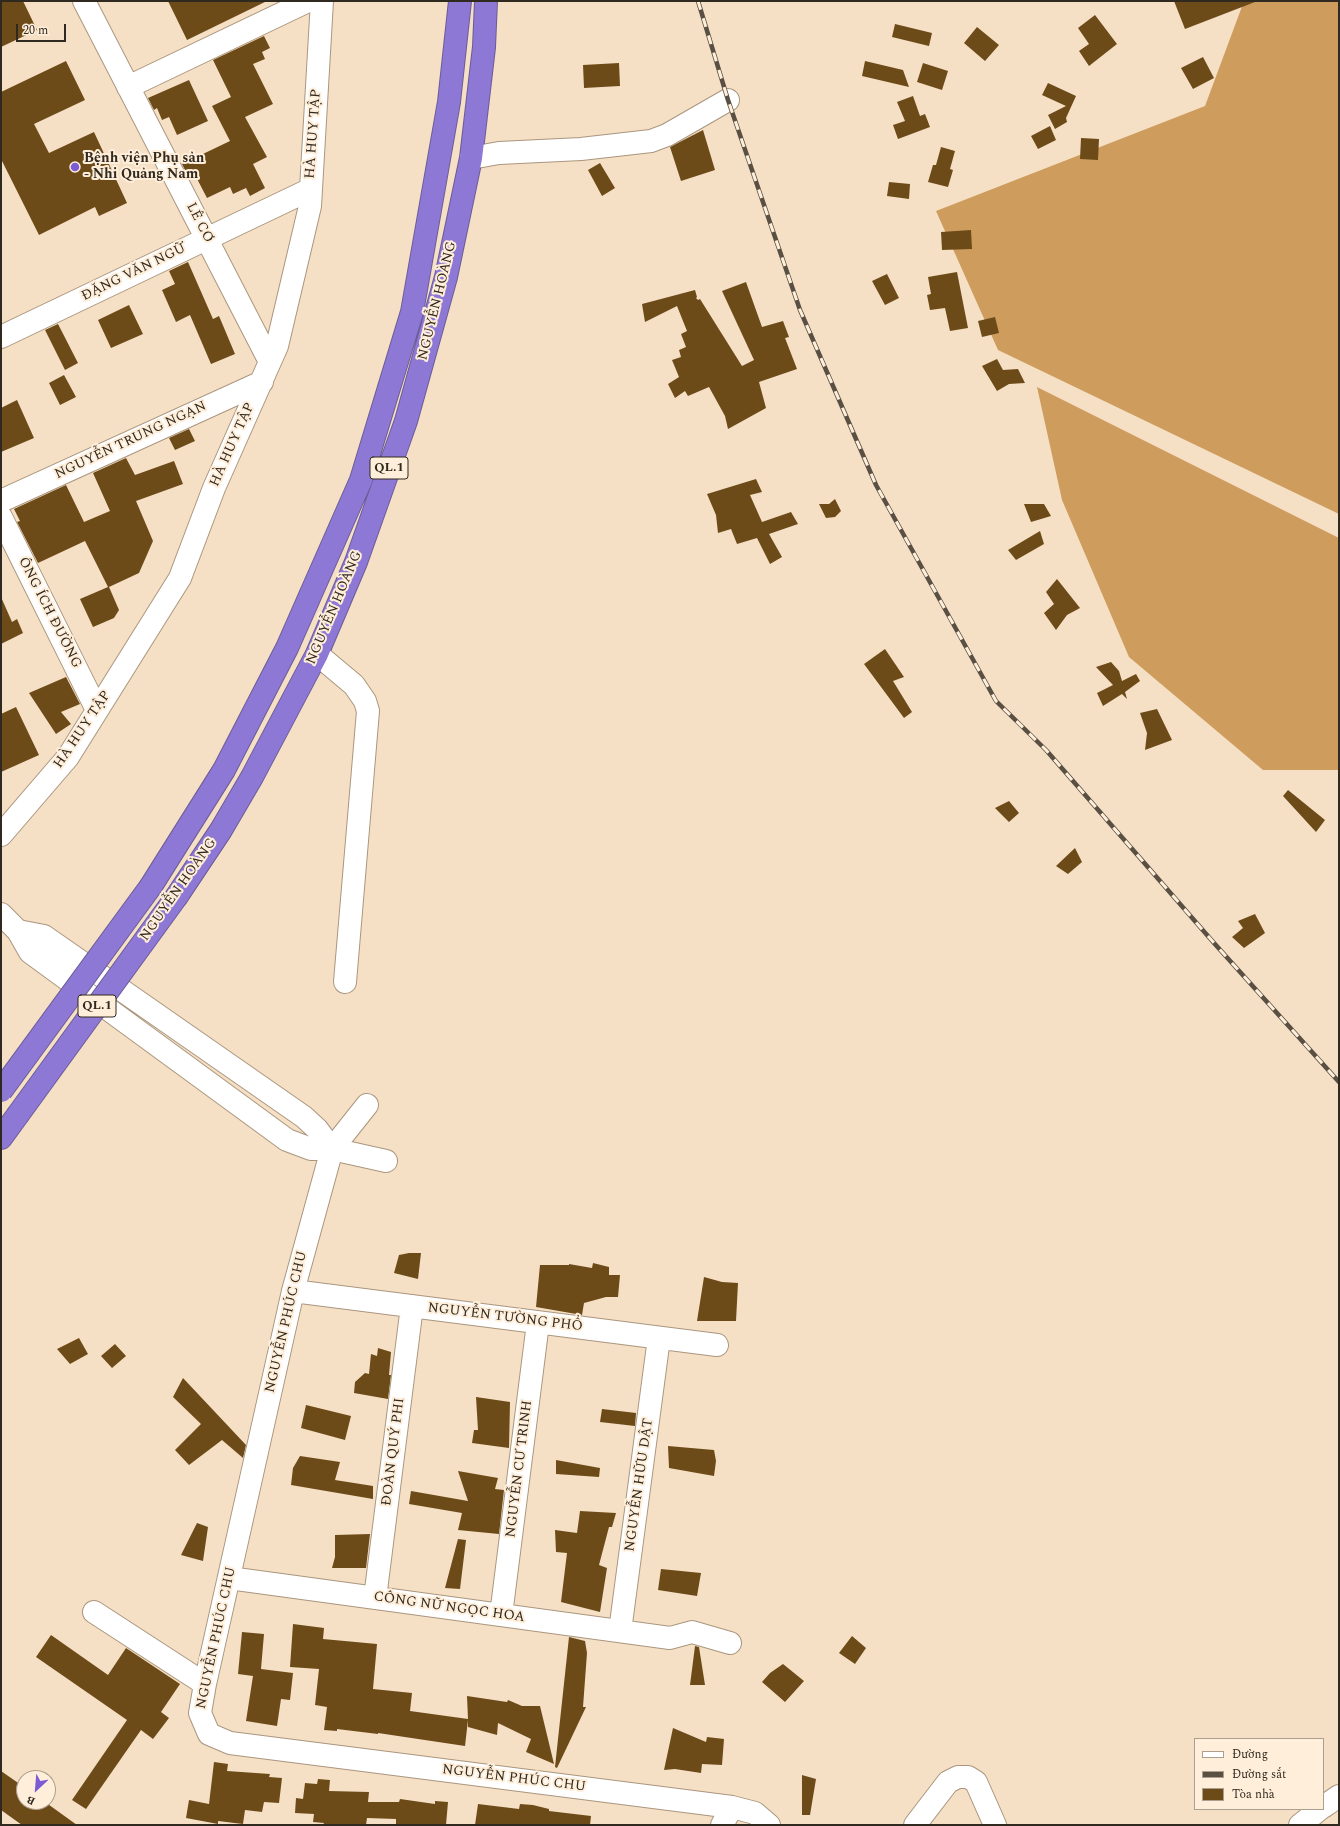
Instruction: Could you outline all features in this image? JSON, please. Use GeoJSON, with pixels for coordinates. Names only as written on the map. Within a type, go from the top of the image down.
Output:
{"type":"FeatureCollection","features":[{"type":"Feature","properties":{"kind":"highway","name":"NGUYỄN HOÀNG"},"geometry":{"type":"LineString","coordinates":[[1,1091],[151,886],[224,770],[283,655],[361,480],[412,312],[449,102],[460,1]]}},
{"type":"Feature","properties":{"kind":"highway","name":"NGUYỄN HOÀNG"},"geometry":{"type":"LineString","coordinates":[[1,1138],[177,896],[221,830],[252,777],[317,654],[356,562],[406,421],[446,277],[471,158],[484,47],[486,1]]}},
{"type":"Feature","properties":{"kind":"street","name":"LÊ CƠ"},"geometry":{"type":"LineString","coordinates":[[84,1],[270,360]]}},
{"type":"Feature","properties":{"kind":"street"},"geometry":{"type":"LineString","coordinates":[[128,87],[308,1]]}},
{"type":"Feature","properties":{"kind":"street","name":"HÀ HUY TẬP"},"geometry":{"type":"LineString","coordinates":[[1,835],[68,757],[180,578],[214,488],[277,346],[310,206],[322,1]]}},
{"type":"Feature","properties":{"kind":"street"},"geometry":{"type":"LineString","coordinates":[[471,158],[499,153],[581,149],[651,141],[667,135],[728,100]]}},
{"type":"Feature","properties":{"kind":"street","name":"ĐẶNG VĂN NGỮ"},"geometry":{"type":"LineString","coordinates":[[1,337],[311,189]]}},
{"type":"Feature","properties":{"kind":"street","name":"NGUYỄN TRUNG NGẠN"},"geometry":{"type":"LineString","coordinates":[[1,501],[262,382]]}},
{"type":"Feature","properties":{"kind":"street","name":"ÔNG ÍCH ĐƯỜNG"},"geometry":{"type":"LineString","coordinates":[[1,517],[97,710]]}},
{"type":"Feature","properties":{"kind":"street"},"geometry":{"type":"LineString","coordinates":[[317,654],[354,685],[365,701],[368,711],[345,982]]}},
{"type":"Feature","properties":{"kind":"street"},"geometry":{"type":"LineString","coordinates":[[1,914],[18,931],[30,952],[287,1140],[311,1149],[332,1149],[386,1162]]}},
{"type":"Feature","properties":{"kind":"street"},"geometry":{"type":"LineString","coordinates":[[18,931],[44,936],[304,1117],[317,1129],[332,1149]]}},
{"type":"Feature","properties":{"kind":"street"},"geometry":{"type":"LineString","coordinates":[[163,1048],[178,1030]]}},
{"type":"Feature","properties":{"kind":"street"},"geometry":{"type":"LineString","coordinates":[[332,1149],[367,1105]]}},
{"type":"Feature","properties":{"kind":"street","name":"NGUYỄN PHÚC CHU"},"geometry":{"type":"LineString","coordinates":[[332,1149],[294,1291],[205,1684],[200,1713],[209,1734],[230,1743],[727,1816],[755,1814],[769,1825]]}},
{"type":"Feature","properties":{"kind":"street","name":"NGUYỄN TƯỜNG PHỔ"},"geometry":{"type":"LineString","coordinates":[[294,1291],[717,1345]]}},
{"type":"Feature","properties":{"kind":"street","name":"ĐOÀN QUÝ PHI"},"geometry":{"type":"LineString","coordinates":[[375,1598],[412,1306]]}},
{"type":"Feature","properties":{"kind":"street","name":"NGUYỄN CƯ TRINH"},"geometry":{"type":"LineString","coordinates":[[501,1615],[538,1323]]}},
{"type":"Feature","properties":{"kind":"street","name":"NGUYỄN HỮU DẬT"},"geometry":{"type":"LineString","coordinates":[[620,1631],[659,1338]]}},
{"type":"Feature","properties":{"kind":"street","name":"CÔNG NỮ NGỌC HOA"},"geometry":{"type":"LineString","coordinates":[[229,1578],[670,1638],[692,1632],[730,1643]]}},
{"type":"Feature","properties":{"kind":"street"},"geometry":{"type":"LineString","coordinates":[[94,1612],[205,1684]]}},
{"type":"Feature","properties":{"kind":"street"},"geometry":{"type":"LineString","coordinates":[[914,1825],[948,1782],[958,1777],[968,1777],[976,1782],[995,1825]]}},
{"type":"Feature","properties":{"kind":"street"},"geometry":{"type":"LineString","coordinates":[[1324,1806],[1339,1796]]}},
{"type":"Feature","properties":{"kind":"street"},"geometry":{"type":"LineString","coordinates":[[1300,1825],[1319,1810]]}},
{"type":"Feature","properties":{"kind":"shaded area"},"geometry":{"type":"Polygon","coordinates":[[[1244,1],[1339,1],[1339,514],[998,350],[936,211],[1205,106],[1244,1]]]}},
{"type":"Feature","properties":{"kind":"shaded area"},"geometry":{"type":"Polygon","coordinates":[[[1037,387],[1339,538],[1339,770],[1263,770],[1129,657],[1062,500],[1037,387]]]}},
{"type":"Feature","properties":{"kind":"building"},"geometry":{"type":"Polygon","coordinates":[[[1,1],[23,1],[37,30],[1,47],[1,1]]]}},
{"type":"Feature","properties":{"kind":"building"},"geometry":{"type":"Polygon","coordinates":[[[168,1],[267,1],[187,40],[168,1]]]}},
{"type":"Feature","properties":{"kind":"building"},"geometry":{"type":"Polygon","coordinates":[[[1174,1],[1254,1],[1255,2],[1185,29],[1174,1]]]}},
{"type":"Feature","properties":{"kind":"building"},"geometry":{"type":"Polygon","coordinates":[[[1095,15],[1117,44],[1089,66],[1079,51],[1089,44],[1078,28],[1095,15]]]}},
{"type":"Feature","properties":{"kind":"building"},"geometry":{"type":"Polygon","coordinates":[[[895,24],[932,33],[929,46],[892,37],[895,24]]]}},
{"type":"Feature","properties":{"kind":"building"},"geometry":{"type":"Polygon","coordinates":[[[977,27],[999,45],[985,61],[964,43],[977,27]]]}},
{"type":"Feature","properties":{"kind":"building"},"geometry":{"type":"Polygon","coordinates":[[[264,36],[270,48],[262,52],[265,59],[253,64],[273,104],[245,117],[267,157],[253,164],[265,188],[250,196],[246,188],[233,194],[230,187],[207,198],[194,173],[188,176],[182,164],[230,141],[212,106],[231,97],[213,60],[264,36]]]}},
{"type":"Feature","properties":{"kind":"building"},"geometry":{"type":"Polygon","coordinates":[[[1203,57],[1214,78],[1193,89],[1181,68],[1203,57]]]}},
{"type":"Feature","properties":{"kind":"building"},"geometry":{"type":"Polygon","coordinates":[[[66,61],[85,100],[34,124],[49,153],[94,132],[127,203],[99,216],[95,207],[39,235],[1,159],[1,92],[66,61]]]}},
{"type":"Feature","properties":{"kind":"building"},"geometry":{"type":"Polygon","coordinates":[[[865,61],[903,70],[909,87],[862,76],[865,61]]]}},
{"type":"Feature","properties":{"kind":"building"},"geometry":{"type":"Polygon","coordinates":[[[619,63],[620,86],[584,88],[583,65],[619,63]]]}},
{"type":"Feature","properties":{"kind":"building"},"geometry":{"type":"Polygon","coordinates":[[[923,63],[948,71],[942,90],[917,82],[923,63]]]}},
{"type":"Feature","properties":{"kind":"building"},"geometry":{"type":"Polygon","coordinates":[[[189,80],[208,121],[177,135],[169,117],[162,120],[157,108],[154,110],[148,98],[189,80]]]}},
{"type":"Feature","properties":{"kind":"building"},"geometry":{"type":"Polygon","coordinates":[[[1048,83],[1076,96],[1066,118],[1067,122],[1055,129],[1048,115],[1066,106],[1042,95],[1048,83]]]}},
{"type":"Feature","properties":{"kind":"building"},"geometry":{"type":"Polygon","coordinates":[[[913,96],[920,116],[925,114],[930,127],[898,139],[893,125],[905,121],[897,102],[913,96]]]}},
{"type":"Feature","properties":{"kind":"building"},"geometry":{"type":"Polygon","coordinates":[[[1050,126],[1056,140],[1038,149],[1031,136],[1050,126]]]}},
{"type":"Feature","properties":{"kind":"building"},"geometry":{"type":"Polygon","coordinates":[[[703,130],[715,170],[681,181],[670,147],[703,130]]]}},
{"type":"Feature","properties":{"kind":"building"},"geometry":{"type":"Polygon","coordinates":[[[1081,138],[1099,139],[1098,160],[1080,159],[1081,138]]]}},
{"type":"Feature","properties":{"kind":"building"},"geometry":{"type":"Polygon","coordinates":[[[941,147],[955,151],[950,169],[953,170],[948,187],[928,182],[933,165],[936,165],[941,147]]]}},
{"type":"Feature","properties":{"kind":"building"},"geometry":{"type":"Polygon","coordinates":[[[600,163],[615,188],[602,196],[588,170],[600,163]]]}},
{"type":"Feature","properties":{"kind":"building"},"geometry":{"type":"Polygon","coordinates":[[[889,182],[910,184],[909,199],[887,196],[889,182]]]}},
{"type":"Feature","properties":{"kind":"building"},"geometry":{"type":"Polygon","coordinates":[[[971,230],[972,249],[942,250],[941,232],[971,230]]]}},
{"type":"Feature","properties":{"kind":"building"},"geometry":{"type":"Polygon","coordinates":[[[188,262],[213,319],[219,316],[235,354],[211,364],[190,315],[176,322],[162,290],[175,284],[169,271],[188,262]]]}},
{"type":"Feature","properties":{"kind":"building"},"geometry":{"type":"Polygon","coordinates":[[[957,272],[968,328],[950,331],[945,308],[930,310],[927,295],[931,294],[928,277],[957,272]]]}},
{"type":"Feature","properties":{"kind":"building"},"geometry":{"type":"Polygon","coordinates":[[[887,274],[899,298],[885,305],[872,281],[887,274]]]}},
{"type":"Feature","properties":{"kind":"building"},"geometry":{"type":"Polygon","coordinates":[[[746,282],[762,327],[783,321],[789,337],[785,338],[797,369],[759,382],[766,408],[728,429],[725,416],[709,387],[688,396],[685,391],[675,398],[668,384],[679,377],[672,360],[681,357],[679,350],[686,347],[681,334],[687,331],[677,306],[645,322],[642,304],[695,290],[696,298],[698,300],[700,299],[742,366],[754,360],[722,291],[746,282]]]}},
{"type":"Feature","properties":{"kind":"building"},"geometry":{"type":"Polygon","coordinates":[[[129,305],[143,334],[111,348],[98,320],[129,305]]]}},
{"type":"Feature","properties":{"kind":"building"},"geometry":{"type":"Polygon","coordinates":[[[995,317],[999,333],[982,337],[978,321],[995,317]]]}},
{"type":"Feature","properties":{"kind":"building"},"geometry":{"type":"Polygon","coordinates":[[[58,324],[78,363],[65,370],[45,330],[58,324]]]}},
{"type":"Feature","properties":{"kind":"building"},"geometry":{"type":"Polygon","coordinates":[[[997,359],[1003,370],[1018,369],[1025,383],[1009,384],[997,391],[982,366],[997,359]]]}},
{"type":"Feature","properties":{"kind":"building"},"geometry":{"type":"Polygon","coordinates":[[[64,375],[76,397],[60,405],[49,383],[64,375]]]}},
{"type":"Feature","properties":{"kind":"building"},"geometry":{"type":"Polygon","coordinates":[[[17,400],[34,438],[1,452],[1,408],[17,400]]]}},
{"type":"Feature","properties":{"kind":"building"},"geometry":{"type":"Polygon","coordinates":[[[189,429],[195,441],[175,450],[169,438],[189,429]]]}},
{"type":"Feature","properties":{"kind":"building"},"geometry":{"type":"Polygon","coordinates":[[[126,458],[135,475],[174,461],[183,484],[136,501],[153,541],[139,573],[109,587],[119,610],[114,618],[93,627],[80,599],[108,587],[85,541],[38,563],[17,522],[20,521],[14,509],[66,485],[84,522],[110,511],[93,473],[126,458]]]}},
{"type":"Feature","properties":{"kind":"building"},"geometry":{"type":"Polygon","coordinates":[[[756,479],[762,492],[750,495],[762,522],[791,512],[798,524],[769,534],[782,557],[770,564],[757,538],[737,544],[731,529],[718,533],[716,515],[707,494],[756,479]]]}},
{"type":"Feature","properties":{"kind":"building"},"geometry":{"type":"Polygon","coordinates":[[[835,499],[841,511],[835,517],[826,518],[819,504],[829,504],[835,499]]]}},
{"type":"Feature","properties":{"kind":"building"},"geometry":{"type":"Polygon","coordinates":[[[1024,504],[1044,504],[1051,516],[1031,522],[1024,504]]]}},
{"type":"Feature","properties":{"kind":"building"},"geometry":{"type":"Polygon","coordinates":[[[1040,531],[1044,544],[1016,560],[1008,550],[1040,531]]]}},
{"type":"Feature","properties":{"kind":"building"},"geometry":{"type":"Polygon","coordinates":[[[1057,579],[1080,608],[1067,615],[1056,630],[1044,613],[1054,604],[1046,592],[1057,579]]]}},
{"type":"Feature","properties":{"kind":"building"},"geometry":{"type":"Polygon","coordinates":[[[1,597],[12,622],[17,619],[23,633],[1,644],[1,597]]]}},
{"type":"Feature","properties":{"kind":"building"},"geometry":{"type":"Polygon","coordinates":[[[885,649],[904,677],[893,681],[912,712],[904,718],[864,664],[885,649]]]}},
{"type":"Feature","properties":{"kind":"building"},"geometry":{"type":"Polygon","coordinates":[[[1111,662],[1119,671],[1122,681],[1136,674],[1140,681],[1125,692],[1127,699],[1122,694],[1103,706],[1097,693],[1113,685],[1096,667],[1111,662]]]}},
{"type":"Feature","properties":{"kind":"building"},"geometry":{"type":"Polygon","coordinates":[[[66,677],[80,704],[61,712],[71,724],[56,734],[29,693],[66,677]]]}},
{"type":"Feature","properties":{"kind":"building"},"geometry":{"type":"Polygon","coordinates":[[[16,707],[39,755],[1,772],[1,714],[16,707]]]}},
{"type":"Feature","properties":{"kind":"building"},"geometry":{"type":"Polygon","coordinates":[[[1157,709],[1172,740],[1145,750],[1147,733],[1140,713],[1157,709]]]}},
{"type":"Feature","properties":{"kind":"building"},"geometry":{"type":"Polygon","coordinates":[[[1288,790],[1325,820],[1316,832],[1283,796],[1288,790]]]}},
{"type":"Feature","properties":{"kind":"building"},"geometry":{"type":"Polygon","coordinates":[[[1009,801],[1019,813],[1009,822],[995,808],[1009,801]]]}},
{"type":"Feature","properties":{"kind":"building"},"geometry":{"type":"Polygon","coordinates":[[[1075,848],[1082,862],[1068,874],[1056,866],[1075,848]]]}},
{"type":"Feature","properties":{"kind":"building"},"geometry":{"type":"Polygon","coordinates":[[[1255,914],[1265,933],[1244,948],[1232,937],[1243,928],[1238,921],[1255,914]]]}},
{"type":"Feature","properties":{"kind":"building"},"geometry":{"type":"Polygon","coordinates":[[[421,1253],[418,1279],[394,1273],[399,1255],[421,1253]]]}},
{"type":"Feature","properties":{"kind":"building"},"geometry":{"type":"Polygon","coordinates":[[[593,1263],[609,1267],[609,1275],[620,1275],[618,1297],[606,1297],[584,1303],[582,1315],[536,1307],[540,1265],[569,1264],[592,1268],[593,1263]]]}},
{"type":"Feature","properties":{"kind":"building"},"geometry":{"type":"Polygon","coordinates":[[[704,1277],[722,1282],[738,1283],[736,1321],[697,1321],[704,1277]]]}},
{"type":"Feature","properties":{"kind":"building"},"geometry":{"type":"Polygon","coordinates":[[[79,1338],[88,1354],[70,1364],[57,1349],[79,1338]]]}},
{"type":"Feature","properties":{"kind":"building"},"geometry":{"type":"Polygon","coordinates":[[[115,1344],[126,1356],[112,1368],[101,1356],[115,1344]]]}},
{"type":"Feature","properties":{"kind":"building"},"geometry":{"type":"Polygon","coordinates":[[[378,1348],[391,1352],[389,1375],[391,1375],[388,1399],[354,1393],[355,1382],[365,1373],[369,1374],[371,1354],[377,1356],[378,1348]]]}},
{"type":"Feature","properties":{"kind":"building"},"geometry":{"type":"Polygon","coordinates":[[[183,1378],[246,1445],[243,1458],[222,1440],[189,1465],[175,1450],[201,1424],[173,1397],[183,1378]]]}},
{"type":"Feature","properties":{"kind":"building"},"geometry":{"type":"Polygon","coordinates":[[[476,1397],[510,1402],[509,1448],[472,1443],[474,1430],[478,1430],[476,1397]]]}},
{"type":"Feature","properties":{"kind":"building"},"geometry":{"type":"Polygon","coordinates":[[[306,1405],[351,1416],[345,1440],[301,1428],[306,1405]]]}},
{"type":"Feature","properties":{"kind":"building"},"geometry":{"type":"Polygon","coordinates":[[[602,1409],[636,1413],[635,1426],[600,1422],[602,1409]]]}},
{"type":"Feature","properties":{"kind":"building"},"geometry":{"type":"Polygon","coordinates":[[[668,1446],[714,1450],[716,1461],[714,1476],[669,1468],[668,1446]]]}},
{"type":"Feature","properties":{"kind":"building"},"geometry":{"type":"Polygon","coordinates":[[[300,1456],[340,1462],[335,1480],[373,1486],[373,1499],[291,1485],[293,1468],[300,1456]]]}},
{"type":"Feature","properties":{"kind":"building"},"geometry":{"type":"Polygon","coordinates":[[[556,1460],[600,1468],[599,1477],[556,1474],[556,1460]]]}},
{"type":"Feature","properties":{"kind":"building"},"geometry":{"type":"Polygon","coordinates":[[[458,1471],[498,1478],[495,1489],[504,1490],[499,1534],[458,1530],[462,1513],[409,1504],[411,1491],[468,1501],[458,1471]]]}},
{"type":"Feature","properties":{"kind":"building"},"geometry":{"type":"Polygon","coordinates":[[[580,1511],[616,1513],[612,1527],[609,1527],[599,1565],[607,1568],[600,1612],[561,1602],[567,1553],[556,1552],[555,1530],[577,1533],[580,1511]]]}},
{"type":"Feature","properties":{"kind":"building"},"geometry":{"type":"Polygon","coordinates":[[[197,1523],[208,1527],[203,1561],[181,1555],[197,1523]]]}},
{"type":"Feature","properties":{"kind":"building"},"geometry":{"type":"Polygon","coordinates":[[[370,1534],[366,1568],[332,1568],[335,1557],[335,1535],[370,1534]]]}},
{"type":"Feature","properties":{"kind":"building"},"geometry":{"type":"Polygon","coordinates":[[[458,1539],[466,1540],[460,1589],[445,1588],[458,1539]]]}},
{"type":"Feature","properties":{"kind":"building"},"geometry":{"type":"Polygon","coordinates":[[[661,1569],[701,1573],[697,1596],[658,1590],[661,1569]]]}},
{"type":"Feature","properties":{"kind":"building"},"geometry":{"type":"Polygon","coordinates":[[[293,1624],[324,1628],[323,1639],[377,1644],[373,1689],[412,1693],[410,1711],[468,1719],[467,1696],[507,1702],[508,1700],[522,1706],[540,1706],[554,1764],[526,1752],[531,1739],[498,1723],[497,1735],[468,1727],[468,1720],[465,1746],[378,1733],[337,1729],[337,1731],[324,1730],[327,1707],[315,1705],[319,1669],[290,1667],[293,1624]]]}},
{"type":"Feature","properties":{"kind":"building"},"geometry":{"type":"Polygon","coordinates":[[[242,1632],[264,1634],[261,1669],[293,1673],[290,1700],[281,1699],[277,1726],[246,1721],[253,1676],[238,1674],[242,1632]]]}},
{"type":"Feature","properties":{"kind":"building"},"geometry":{"type":"Polygon","coordinates":[[[51,1635],[108,1675],[126,1648],[180,1684],[161,1712],[169,1718],[153,1739],[141,1730],[86,1809],[72,1800],[127,1720],[36,1657],[51,1635]]]}},
{"type":"Feature","properties":{"kind":"building"},"geometry":{"type":"Polygon","coordinates":[[[852,1636],[866,1648],[855,1664],[839,1653],[852,1636]]]}},
{"type":"Feature","properties":{"kind":"building"},"geometry":{"type":"Polygon","coordinates":[[[569,1637],[585,1641],[587,1653],[583,1707],[586,1707],[557,1768],[555,1767],[569,1637]]]}},
{"type":"Feature","properties":{"kind":"building"},"geometry":{"type":"Polygon","coordinates":[[[695,1646],[699,1647],[705,1685],[690,1685],[695,1646]]]}},
{"type":"Feature","properties":{"kind":"building"},"geometry":{"type":"Polygon","coordinates":[[[783,1664],[804,1681],[785,1702],[762,1682],[770,1673],[783,1664]]]}},
{"type":"Feature","properties":{"kind":"building"},"geometry":{"type":"Polygon","coordinates":[[[673,1728],[706,1742],[707,1737],[724,1739],[722,1765],[702,1764],[701,1773],[675,1769],[664,1770],[673,1728]]]}},
{"type":"Feature","properties":{"kind":"building"},"geometry":{"type":"Polygon","coordinates":[[[214,1762],[228,1764],[227,1771],[270,1774],[269,1777],[282,1778],[279,1803],[264,1802],[262,1812],[245,1810],[243,1824],[218,1821],[218,1824],[186,1818],[189,1800],[209,1804],[214,1762]]]}},
{"type":"Feature","properties":{"kind":"building"},"geometry":{"type":"Polygon","coordinates":[[[1,1771],[16,1781],[16,1810],[56,1810],[77,1825],[22,1825],[1,1810],[1,1771]]]}},
{"type":"Feature","properties":{"kind":"building"},"geometry":{"type":"Polygon","coordinates":[[[802,1775],[816,1779],[810,1815],[802,1815],[802,1775]]]}},
{"type":"Feature","properties":{"kind":"building"},"geometry":{"type":"Polygon","coordinates":[[[318,1779],[330,1780],[329,1791],[369,1792],[368,1802],[399,1802],[400,1799],[435,1804],[435,1801],[448,1802],[446,1825],[396,1825],[396,1819],[367,1818],[366,1825],[323,1825],[324,1823],[313,1822],[314,1814],[295,1813],[296,1798],[303,1799],[305,1783],[317,1784],[318,1779]]]}},
{"type":"Feature","properties":{"kind":"building"},"geometry":{"type":"Polygon","coordinates":[[[478,1804],[519,1809],[520,1804],[533,1805],[549,1809],[549,1811],[591,1816],[590,1825],[475,1825],[478,1804]]]}},
{"type":"Feature","properties":{"kind":"railway"},"geometry":{"type":"LineString","coordinates":[[698,1],[728,100],[800,310],[876,485],[996,701],[1046,750],[1214,943],[1339,1082]]}},
{"type":"Feature","properties":{"kind":"place","name":"Bệnh viện Phụ sản - Nhi Quảng Nam"},"geometry":{"type":"Point","coordinates":[75,167]}}]}
